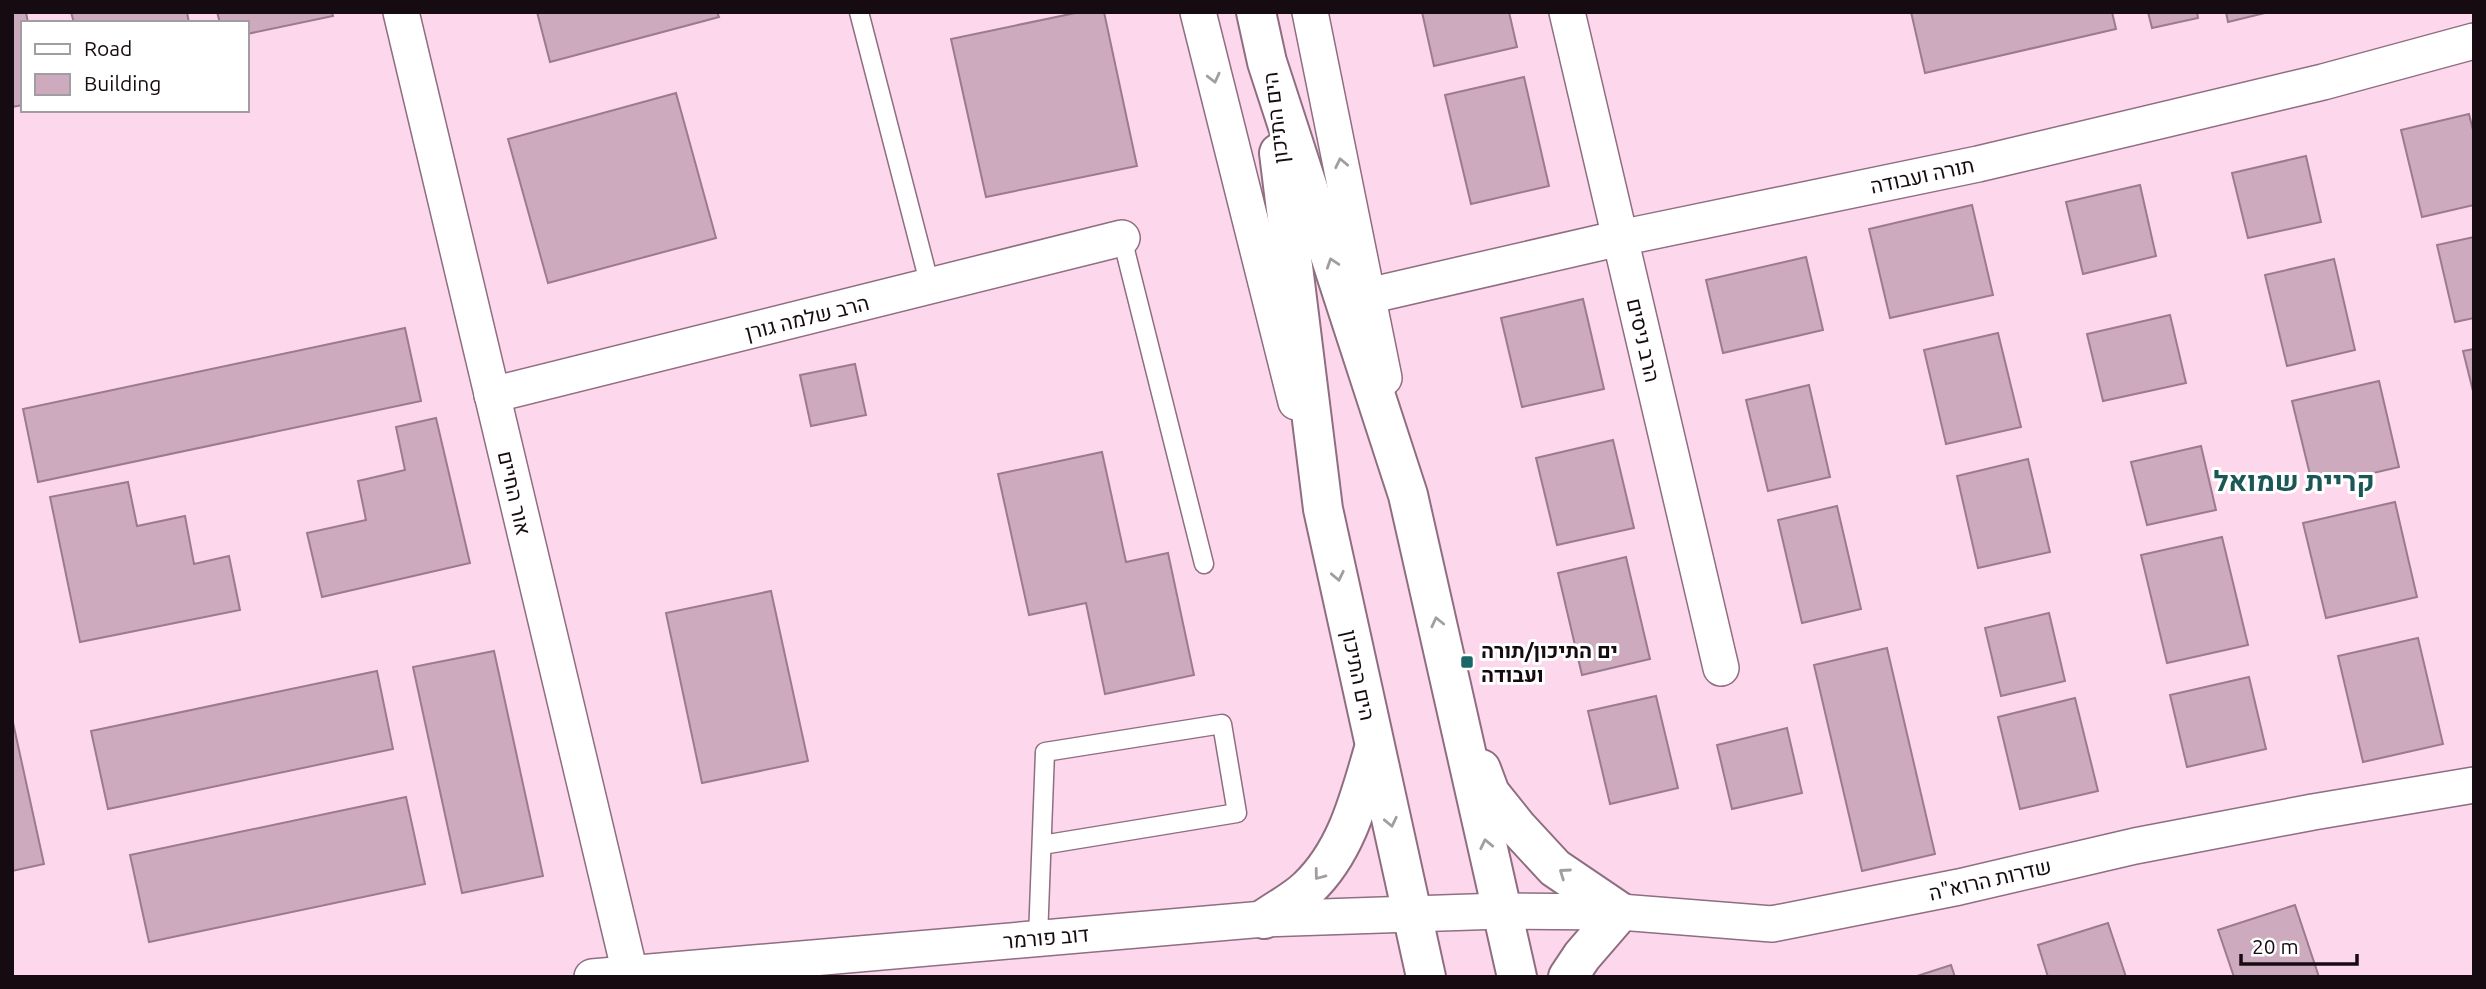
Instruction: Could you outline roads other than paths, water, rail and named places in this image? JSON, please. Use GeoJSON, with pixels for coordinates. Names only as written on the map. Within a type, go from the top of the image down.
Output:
{"type":"FeatureCollection","features":[{"type":"Feature","properties":{"kind":"street","name":"אור החיים"},"geometry":{"type":"LineString","coordinates":[[401,12],[630,973]]}},
{"type":"Feature","properties":{"kind":"street"},"geometry":{"type":"LineString","coordinates":[[1198,12],[1323,509]]}},
{"type":"Feature","properties":{"kind":"street"},"geometry":{"type":"LineString","coordinates":[[1256,12],[1267,62]]}},
{"type":"Feature","properties":{"kind":"street"},"geometry":{"type":"LineString","coordinates":[[1310,12],[1408,495]]}},
{"type":"Feature","properties":{"kind":"street","name":"הרב ניסים"},"geometry":{"type":"LineString","coordinates":[[1567,12],[1721,668]]}},
{"type":"Feature","properties":{"kind":"street","name":"תורה ועבודה"},"geometry":{"type":"LineString","coordinates":[[1368,296],[1620,238],[1978,164],[2322,82],[2474,41]]}},
{"type":"Feature","properties":{"kind":"street","name":"הים התיכון"},"geometry":{"type":"LineString","coordinates":[[1267,62],[1323,509],[1426,977]]}},
{"type":"Feature","properties":{"kind":"street","name":"הים התיכון"},"geometry":{"type":"LineString","coordinates":[[1267,62],[1408,495],[1517,977]]}},
{"type":"Feature","properties":{"kind":"street","name":"הרב שלמה גורן"},"geometry":{"type":"LineString","coordinates":[[492,396],[1122,238]]}},
{"type":"Feature","properties":{"kind":"street"},"geometry":{"type":"LineString","coordinates":[[1457,712],[1490,793],[1518,828],[1556,868],[1620,912],[1582,956],[1568,977]]}},
{"type":"Feature","properties":{"kind":"street"},"geometry":{"type":"LineString","coordinates":[[1264,919],[1308,888],[1338,849],[1357,807],[1375,746]]}},
{"type":"Feature","properties":{"kind":"street","name":"שדרות הרוא\"ה"},"geometry":{"type":"LineString","coordinates":[[1501,911],[1620,912],[1772,924],[1959,887],[2135,846],[2474,785]]}},
{"type":"Feature","properties":{"kind":"street","name":"דוב פורמר"},"geometry":{"type":"LineString","coordinates":[[592,977],[1264,919],[1501,911]]}},
{"type":"Feature","properties":{"kind":"lane"},"geometry":{"type":"LineString","coordinates":[[859,12],[930,286]]}},
{"type":"Feature","properties":{"kind":"lane"},"geometry":{"type":"LineString","coordinates":[[1122,238],[1204,564]]}},
{"type":"Feature","properties":{"kind":"lane"},"geometry":{"type":"LineString","coordinates":[[1038,938],[1045,752],[1222,724],[1237,813],[1042,845]]}},
{"type":"Feature","properties":{"kind":"place","name":"ים התיכון/תורה ועבודה"},"geometry":{"type":"Point","coordinates":[1467,662]}},
{"type":"Feature","properties":{"kind":"district","name":"קריית שמואל"},"geometry":{"type":"Point","coordinates":[2294,480]}}]}
